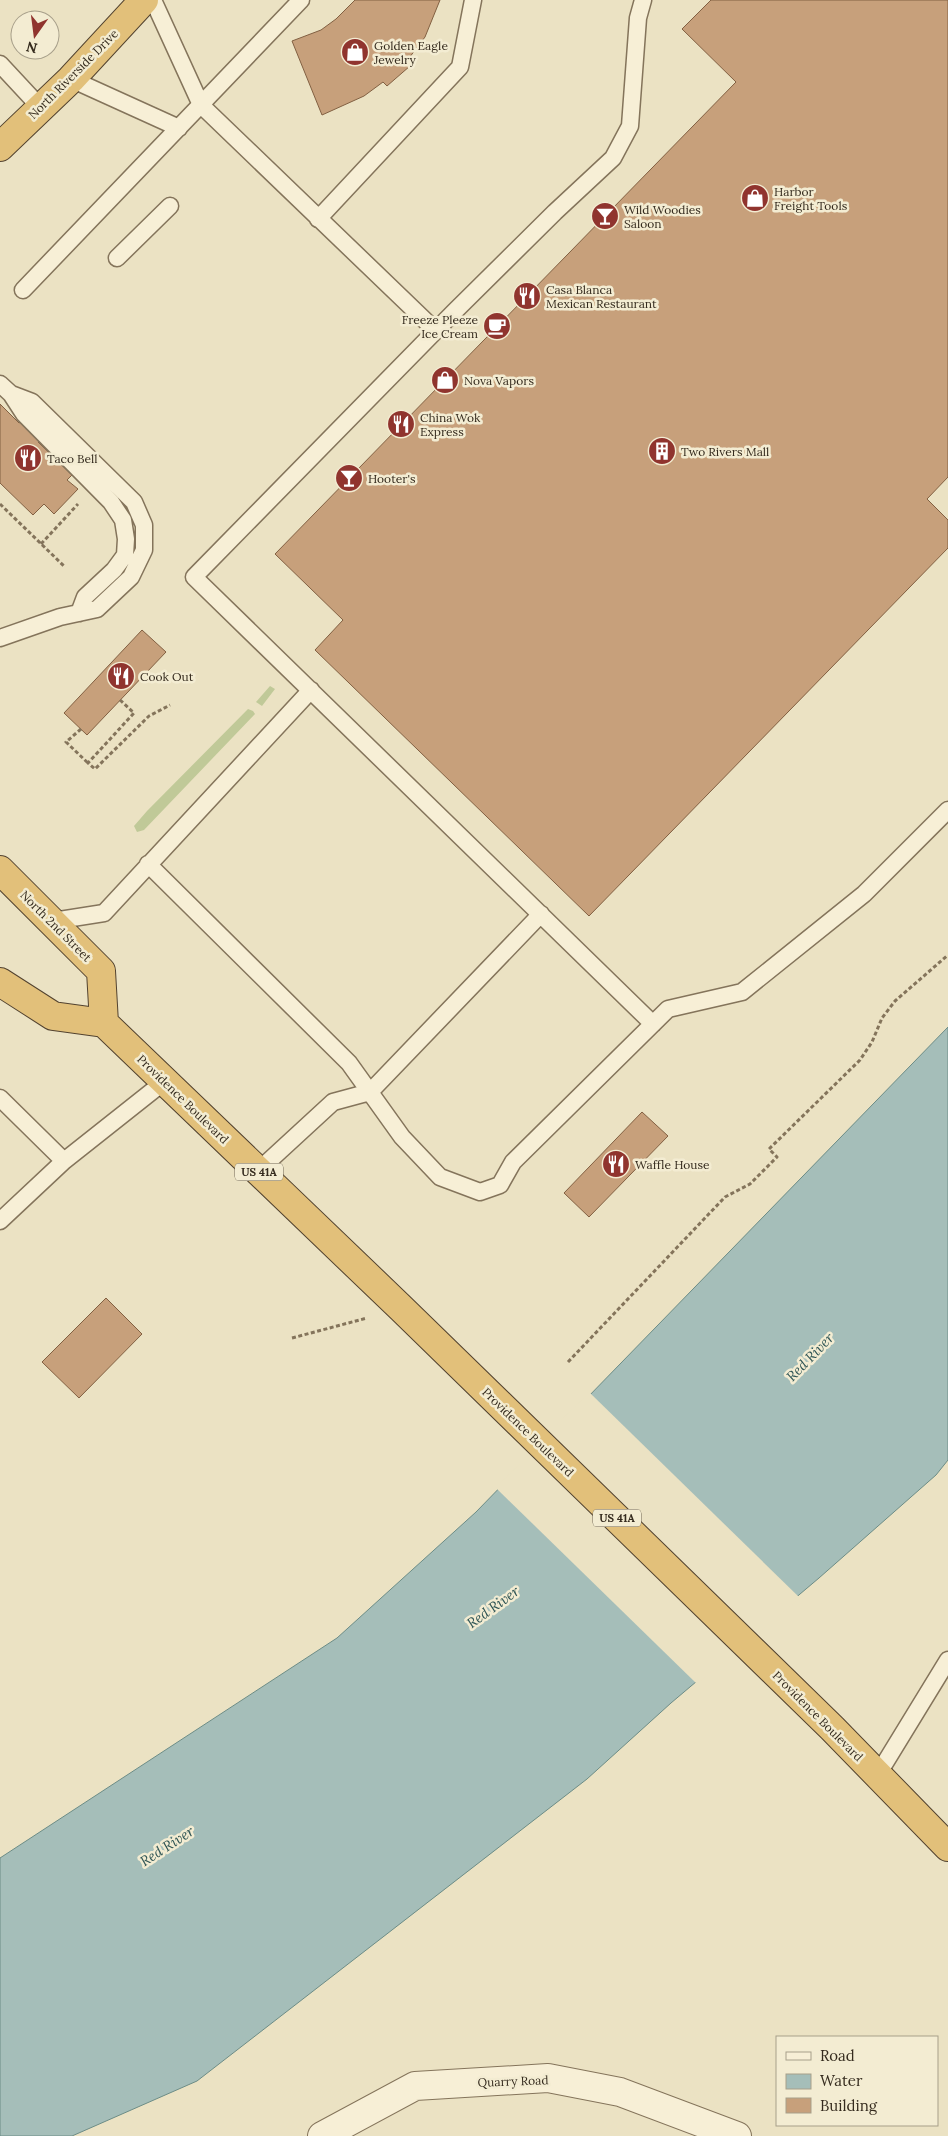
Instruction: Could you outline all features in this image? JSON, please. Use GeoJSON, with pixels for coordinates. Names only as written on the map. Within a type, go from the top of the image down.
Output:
{"type":"FeatureCollection","features":[{"type":"Feature","properties":{"kind":"highway","name":"North Riverside Drive"},"geometry":{"type":"LineString","coordinates":[[0,146],[71,79],[144,0]]}},
{"type":"Feature","properties":{"kind":"highway","name":"North 2nd Street"},"geometry":{"type":"LineString","coordinates":[[0,870],[102,971],[104,1023]]}},
{"type":"Feature","properties":{"kind":"highway"},"geometry":{"type":"LineString","coordinates":[[0,982],[53,1016],[104,1023]]}},
{"type":"Feature","properties":{"kind":"highway","name":"Providence Boulevard"},"geometry":{"type":"LineString","coordinates":[[104,1023],[402,1308],[832,1728],[948,1847]]}},
{"type":"Feature","properties":{"kind":"street","name":"Quarry Road"},"geometry":{"type":"LineString","coordinates":[[322,2136],[415,2086],[548,2078],[620,2092],[737,2136]]}},
{"type":"Feature","properties":{"kind":"lane"},"geometry":{"type":"LineString","coordinates":[[153,0],[201,105],[436,331]]}},
{"type":"Feature","properties":{"kind":"lane"},"geometry":{"type":"LineString","coordinates":[[23,290],[301,0]]}},
{"type":"Feature","properties":{"kind":"lane"},"geometry":{"type":"LineString","coordinates":[[318,218],[460,67],[474,0]]}},
{"type":"Feature","properties":{"kind":"lane"},"geometry":{"type":"LineString","coordinates":[[643,0],[638,18],[630,126],[613,158],[555,212],[194,577],[653,1024]]}},
{"type":"Feature","properties":{"kind":"lane"},"geometry":{"type":"LineString","coordinates":[[0,64],[40,107]]}},
{"type":"Feature","properties":{"kind":"lane"},"geometry":{"type":"LineString","coordinates":[[71,79],[179,128]]}},
{"type":"Feature","properties":{"kind":"lane"},"geometry":{"type":"LineString","coordinates":[[117,258],[170,206]]}},
{"type":"Feature","properties":{"kind":"lane"},"geometry":{"type":"LineString","coordinates":[[5,389],[24,414],[96,486],[123,520],[126,556],[85,597],[79,613]]}},
{"type":"Feature","properties":{"kind":"lane"},"geometry":{"type":"LineString","coordinates":[[0,638],[97,609],[131,577],[144,550],[144,525],[134,502],[32,402],[5,389]]}},
{"type":"Feature","properties":{"kind":"lane"},"geometry":{"type":"LineString","coordinates":[[53,921],[104,913],[311,690]]}},
{"type":"Feature","properties":{"kind":"lane"},"geometry":{"type":"LineString","coordinates":[[148,864],[349,1063],[402,1137],[440,1178],[480,1192],[500,1185],[513,1162],[668,1009],[742,992],[864,894],[948,810]]}},
{"type":"Feature","properties":{"kind":"lane"},"geometry":{"type":"LineString","coordinates":[[258,1171],[333,1102],[370,1092],[541,914]]}},
{"type":"Feature","properties":{"kind":"lane"},"geometry":{"type":"LineString","coordinates":[[0,1222],[64,1161],[164,1082]]}},
{"type":"Feature","properties":{"kind":"lane"},"geometry":{"type":"LineString","coordinates":[[0,1098],[64,1161]]}},
{"type":"Feature","properties":{"kind":"lane"},"geometry":{"type":"LineString","coordinates":[[877,1776],[948,1660]]}},
{"type":"Feature","properties":{"kind":"path"},"geometry":{"type":"LineString","coordinates":[[41,544],[96,486]]}},
{"type":"Feature","properties":{"kind":"path"},"geometry":{"type":"LineString","coordinates":[[0,504],[65,567]]}},
{"type":"Feature","properties":{"kind":"path"},"geometry":{"type":"LineString","coordinates":[[88,763],[134,713],[120,700]]}},
{"type":"Feature","properties":{"kind":"path"},"geometry":{"type":"LineString","coordinates":[[81,729],[66,742],[95,770],[149,716],[170,706]]}},
{"type":"Feature","properties":{"kind":"path"},"geometry":{"type":"LineString","coordinates":[[568,1362],[725,1197],[750,1184],[777,1157],[768,1150],[860,1060],[872,1042],[882,1018],[895,1001],[948,954]]}},
{"type":"Feature","properties":{"kind":"path"},"geometry":{"type":"LineString","coordinates":[[292,1338],[402,1308]]}},
{"type":"Feature","properties":{"kind":"green space"},"geometry":{"type":"Polygon","coordinates":[[[270,686],[275,689],[262,706],[256,702],[270,686]]]}},
{"type":"Feature","properties":{"kind":"green space"},"geometry":{"type":"Polygon","coordinates":[[[248,709],[255,714],[144,830],[137,832],[134,826],[147,811],[248,709]]]}},
{"type":"Feature","properties":{"kind":"water","name":"Red River"},"geometry":{"type":"Polygon","coordinates":[[[948,1027],[948,1460],[936,1475],[819,1578],[671,1703],[587,1779],[197,2081],[72,2136],[0,2136],[0,1858],[337,1638],[476,1512],[948,1027]]]}},
{"type":"Feature","properties":{"kind":"pier"},"geometry":{"type":"Polygon","coordinates":[[[589,1392],[800,1598],[697,1684],[496,1488],[589,1392]]]}},
{"type":"Feature","properties":{"kind":"building","name":"Golden Eagle Jewelry"},"geometry":{"type":"Polygon","coordinates":[[[355,0],[440,0],[425,37],[406,62],[410,66],[387,86],[383,82],[364,96],[322,115],[292,41],[321,30],[336,19],[355,0]]]}},
{"type":"Feature","properties":{"kind":"building","name":"Two Rivers Mall"},"geometry":{"type":"Polygon","coordinates":[[[711,0],[948,0],[948,477],[927,499],[948,520],[948,548],[589,916],[315,650],[343,620],[275,554],[736,82],[682,29],[711,0]]]}},
{"type":"Feature","properties":{"kind":"building","name":"Taco Bell"},"geometry":{"type":"Polygon","coordinates":[[[0,404],[19,423],[22,421],[41,439],[38,442],[72,475],[67,480],[78,489],[54,514],[44,504],[33,515],[0,483],[0,404]]]}},
{"type":"Feature","properties":{"kind":"building","name":"Cook Out"},"geometry":{"type":"Polygon","coordinates":[[[142,630],[166,652],[87,735],[64,713],[142,630]]]}},
{"type":"Feature","properties":{"kind":"building","name":"Waffle House"},"geometry":{"type":"Polygon","coordinates":[[[642,1112],[668,1136],[589,1217],[564,1193],[642,1112]]]}},
{"type":"Feature","properties":{"kind":"building"},"geometry":{"type":"Polygon","coordinates":[[[106,1298],[142,1334],[79,1398],[42,1362],[106,1298]]]}},
{"type":"Feature","properties":{"kind":"place","name":"Golden Eagle Jewelry"},"geometry":{"type":"Point","coordinates":[355,52]}},
{"type":"Feature","properties":{"kind":"place","name":"Harbor Freight Tools"},"geometry":{"type":"Point","coordinates":[755,198]}},
{"type":"Feature","properties":{"kind":"place","name":"Wild Woodies Saloon"},"geometry":{"type":"Point","coordinates":[605,216]}},
{"type":"Feature","properties":{"kind":"place","name":"Casa Blanca Mexican Restaurant"},"geometry":{"type":"Point","coordinates":[527,296]}},
{"type":"Feature","properties":{"kind":"place","name":"Freeze Pleeze Ice Cream"},"geometry":{"type":"Point","coordinates":[497,326]}},
{"type":"Feature","properties":{"kind":"place","name":"Nova Vapors"},"geometry":{"type":"Point","coordinates":[445,380]}},
{"type":"Feature","properties":{"kind":"place","name":"China Wok Express"},"geometry":{"type":"Point","coordinates":[401,424]}},
{"type":"Feature","properties":{"kind":"place","name":"Two Rivers Mall"},"geometry":{"type":"Point","coordinates":[662,451]}},
{"type":"Feature","properties":{"kind":"place","name":"Taco Bell"},"geometry":{"type":"Point","coordinates":[28,458]}},
{"type":"Feature","properties":{"kind":"place","name":"Hooter's"},"geometry":{"type":"Point","coordinates":[349,478]}},
{"type":"Feature","properties":{"kind":"place","name":"Cook Out"},"geometry":{"type":"Point","coordinates":[121,676]}},
{"type":"Feature","properties":{"kind":"place","name":"Waffle House"},"geometry":{"type":"Point","coordinates":[616,1164]}}]}
